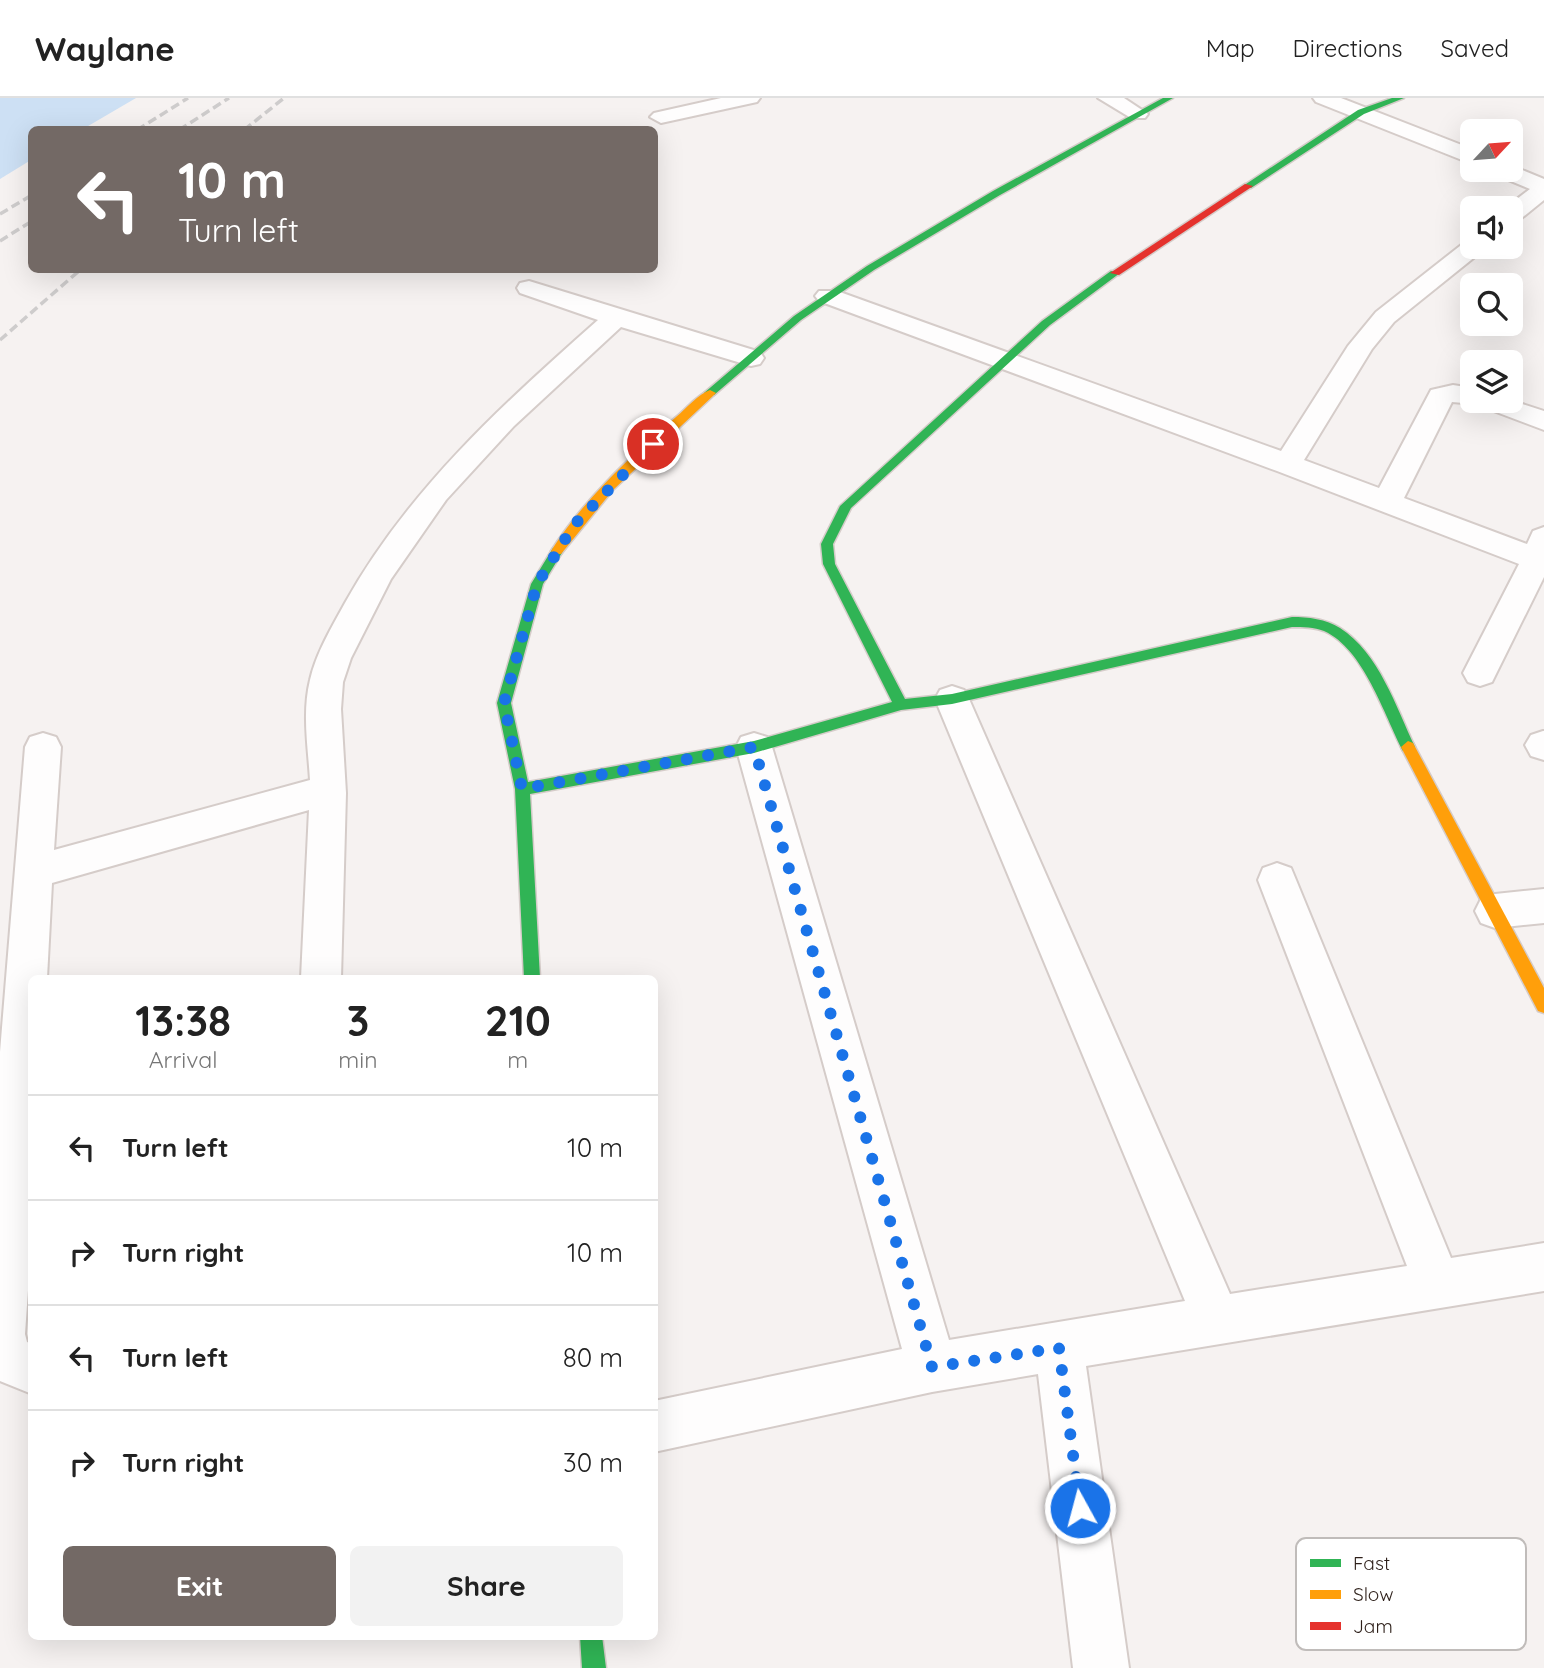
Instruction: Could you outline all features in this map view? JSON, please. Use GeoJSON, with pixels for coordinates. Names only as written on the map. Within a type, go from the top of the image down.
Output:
{"type":"FeatureCollection","features":[{"type":"Feature","properties":{"kind":"street"},"geometry":{"type":"LineString","coordinates":[[661,117],[750,98]]}},
{"type":"Feature","properties":{"kind":"street"},"geometry":{"type":"LineString","coordinates":[[1108,98],[1138,114]]}},
{"type":"Feature","properties":{"kind":"street"},"geometry":{"type":"LineString","coordinates":[[532,975],[522,789],[504,703],[537,584],[574,525],[633,461],[751,358],[828,296],[964,211],[1169,98]]}},
{"type":"Feature","properties":{"kind":"street"},"geometry":{"type":"LineString","coordinates":[[1323,98],[1460,152]]}},
{"type":"Feature","properties":{"kind":"street"},"geometry":{"type":"LineString","coordinates":[[901,705],[829,564],[827,544],[846,506],[1046,323],[1111,276],[1361,112],[1399,98]]}},
{"type":"Feature","properties":{"kind":"street"},"geometry":{"type":"LineString","coordinates":[[1523,167],[1544,160]]}},
{"type":"Feature","properties":{"kind":"street"},"geometry":{"type":"LineString","coordinates":[[1523,178],[1544,188],[1523,205]]}},
{"type":"Feature","properties":{"kind":"street"},"geometry":{"type":"LineString","coordinates":[[1287,464],[1361,346],[1385,317],[1460,257]]}},
{"type":"Feature","properties":{"kind":"street"},"geometry":{"type":"LineString","coordinates":[[528,288],[616,318],[751,358]]}},
{"type":"Feature","properties":{"kind":"street"},"geometry":{"type":"LineString","coordinates":[[828,296],[1387,502],[1542,554],[1480,673]]}},
{"type":"Feature","properties":{"kind":"street"},"geometry":{"type":"LineString","coordinates":[[321,975],[328,790],[326,684],[331,665],[377,569],[397,540],[456,469],[522,402],[616,318]]}},
{"type":"Feature","properties":{"kind":"street"},"geometry":{"type":"LineString","coordinates":[[1387,502],[1441,396],[1460,394]]}},
{"type":"Feature","properties":{"kind":"street"},"geometry":{"type":"LineString","coordinates":[[1521,413],[1544,421]]}},
{"type":"Feature","properties":{"kind":"street"},"geometry":{"type":"LineString","coordinates":[[522,789],[754,747],[901,705],[952,699],[1292,622],[1330,625],[1347,639],[1363,660],[1544,1005]]}},
{"type":"Feature","properties":{"kind":"street"},"geometry":{"type":"LineString","coordinates":[[952,699],[1217,1322]]}},
{"type":"Feature","properties":{"kind":"street"},"geometry":{"type":"LineString","coordinates":[[28,1367],[5,1358],[1,1334],[43,747]]}},
{"type":"Feature","properties":{"kind":"street"},"geometry":{"type":"LineString","coordinates":[[754,747],[932,1367]]}},
{"type":"Feature","properties":{"kind":"street"},"geometry":{"type":"LineString","coordinates":[[35,872],[328,790]]}},
{"type":"Feature","properties":{"kind":"street"},"geometry":{"type":"LineString","coordinates":[[1277,880],[1438,1284]]}},
{"type":"Feature","properties":{"kind":"street"},"geometry":{"type":"LineString","coordinates":[[1495,911],[1544,906]]}},
{"type":"Feature","properties":{"kind":"street"},"geometry":{"type":"LineString","coordinates":[[658,1426],[932,1367],[1544,1267]]}},
{"type":"Feature","properties":{"kind":"street"},"geometry":{"type":"LineString","coordinates":[[1059,1348],[1101,1668]]}},
{"type":"Feature","properties":{"kind":"street"},"geometry":{"type":"LineString","coordinates":[[591,1640],[594,1668]]}},
{"type":"Feature","properties":{"kind":"water"},"geometry":{"type":"Polygon","coordinates":[[[0,98],[136,98],[88,126],[28,126],[28,162],[0,179],[0,98]]]}},
{"type":"Feature","properties":{"kind":"railway"},"geometry":{"type":"LineString","coordinates":[[143,126],[188,98]]}},
{"type":"Feature","properties":{"kind":"railway"},"geometry":{"type":"LineString","coordinates":[[185,126],[229,98]]}},
{"type":"Feature","properties":{"kind":"railway"},"geometry":{"type":"LineString","coordinates":[[249,126],[284,98]]}},
{"type":"Feature","properties":{"kind":"railway"},"geometry":{"type":"LineString","coordinates":[[0,214],[28,197]]}},
{"type":"Feature","properties":{"kind":"railway"},"geometry":{"type":"LineString","coordinates":[[0,241],[28,224]]}},
{"type":"Feature","properties":{"kind":"railway"},"geometry":{"type":"LineString","coordinates":[[0,340],[77,273]]}},
{"type":"Feature","properties":{"kind":"traffic: fast"},"geometry":{"type":"LineString","coordinates":[[710,393],[798,318],[870,268],[997,193],[1169,98]]}},
{"type":"Feature","properties":{"kind":"traffic: fast"},"geometry":{"type":"LineString","coordinates":[[1248,186],[1361,112],[1400,98]]}},
{"type":"Feature","properties":{"kind":"traffic: fast"},"geometry":{"type":"LineString","coordinates":[[901,705],[829,564],[827,544],[846,506],[1046,323],[1115,273]]}},
{"type":"Feature","properties":{"kind":"traffic: fast"},"geometry":{"type":"LineString","coordinates":[[532,975],[522,789],[504,703],[537,584],[557,551]]}},
{"type":"Feature","properties":{"kind":"traffic: fast"},"geometry":{"type":"LineString","coordinates":[[522,789],[754,747],[901,705],[952,699],[1292,622],[1325,626],[1347,640],[1378,684],[1408,747]]}},
{"type":"Feature","properties":{"kind":"traffic: fast"},"geometry":{"type":"LineString","coordinates":[[591,1640],[594,1668]]}},
{"type":"Feature","properties":{"kind":"traffic: slow"},"geometry":{"type":"LineString","coordinates":[[557,551],[608,487],[710,393]]}},
{"type":"Feature","properties":{"kind":"traffic: slow"},"geometry":{"type":"LineString","coordinates":[[1408,747],[1544,1005]]}},
{"type":"Feature","properties":{"kind":"traffic: jam"},"geometry":{"type":"LineString","coordinates":[[1115,273],[1248,186]]}},
{"type":"Feature","properties":{"kind":"route"},"geometry":{"type":"LineString","coordinates":[[653,444],[633,461],[574,525],[537,584],[524,622],[504,703],[522,789],[754,747],[932,1367],[1059,1348],[1080,1508]]}}]}
